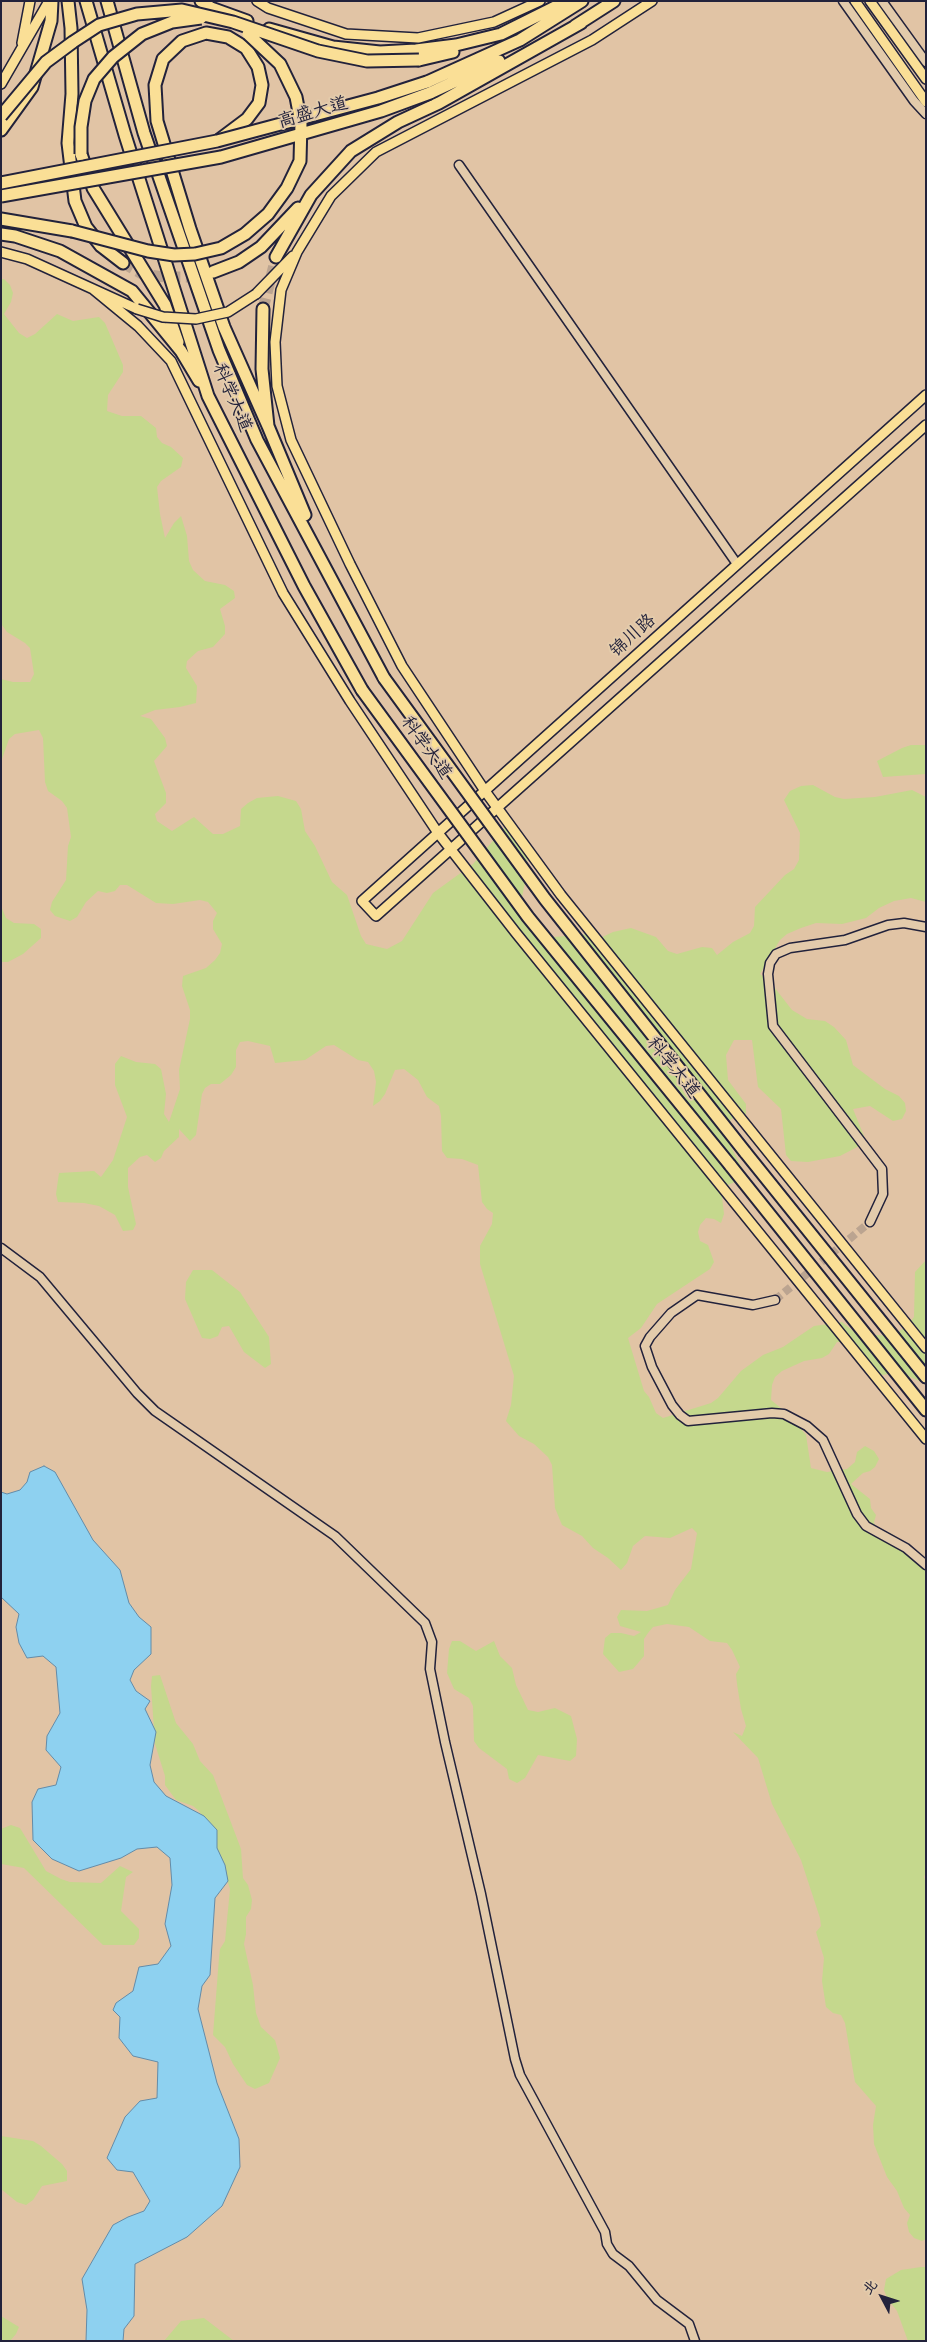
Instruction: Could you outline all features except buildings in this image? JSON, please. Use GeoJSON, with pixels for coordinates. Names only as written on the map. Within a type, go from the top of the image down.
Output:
{"type":"FeatureCollection","features":[{"type":"Feature","properties":{"kind":"highway"},"geometry":{"type":"LineString","coordinates":[[1,130],[32,87],[51,21],[51,1]]}},
{"type":"Feature","properties":{"kind":"highway"},"geometry":{"type":"LineString","coordinates":[[68,1],[71,28],[72,94],[68,143],[75,201],[86,227],[101,246],[123,263]]}},
{"type":"Feature","properties":{"kind":"highway","name":"科学大道"},"geometry":{"type":"LineString","coordinates":[[86,1],[125,135],[208,396],[304,586],[362,690],[528,916],[926,1410]]}},
{"type":"Feature","properties":{"kind":"highway","name":"科学大道"},"geometry":{"type":"LineString","coordinates":[[107,1],[144,133],[219,350],[257,440],[384,678],[545,900],[926,1377]]}},
{"type":"Feature","properties":{"kind":"highway"},"geometry":{"type":"LineString","coordinates":[[181,351],[164,305],[93,188],[81,154],[81,126],[86,101],[94,79],[113,57],[142,34],[207,9],[233,22],[328,53],[367,61],[419,60],[458,51],[501,34],[568,1]]}},
{"type":"Feature","properties":{"kind":"highway","name":"高盛大道"},"geometry":{"type":"LineString","coordinates":[[1,196],[221,157],[381,111],[520,40],[582,1]]}},
{"type":"Feature","properties":{"kind":"highway","name":"高盛大道"},"geometry":{"type":"LineString","coordinates":[[1,182],[217,141],[378,98],[429,88],[581,23],[614,1]]}},
{"type":"Feature","properties":{"kind":"highway"},"geometry":{"type":"LineString","coordinates":[[1,116],[46,62],[100,25],[138,14],[207,9],[333,47],[380,52],[456,45],[501,34]]}},
{"type":"Feature","properties":{"kind":"highway"},"geometry":{"type":"LineString","coordinates":[[1,219],[72,231],[148,252],[174,255],[195,254],[222,248],[245,234],[268,214],[287,188],[300,161],[301,123],[296,97],[280,64],[248,34],[207,9]]}},
{"type":"Feature","properties":{"kind":"highway"},"geometry":{"type":"LineString","coordinates":[[213,272],[239,262],[260,247],[351,151],[398,122],[439,103],[581,23]]}},
{"type":"Feature","properties":{"kind":"highway"},"geometry":{"type":"LineString","coordinates":[[217,141],[247,119],[259,103],[262,85],[258,67],[246,48],[228,37],[206,33],[182,41],[162,59],[155,85],[157,121],[190,228],[224,327],[330,574]]}},
{"type":"Feature","properties":{"kind":"highway"},"geometry":{"type":"LineString","coordinates":[[276,257],[311,195]]}},
{"type":"Feature","properties":{"kind":"highway"},"geometry":{"type":"LineString","coordinates":[[1,234],[15,236],[60,251],[132,291],[181,351],[208,396]]}},
{"type":"Feature","properties":{"kind":"highway"},"geometry":{"type":"LineString","coordinates":[[264,310],[262,369],[268,426]]}},
{"type":"Feature","properties":{"kind":"main road"},"geometry":{"type":"LineString","coordinates":[[18,58],[30,1]]}},
{"type":"Feature","properties":{"kind":"main road"},"geometry":{"type":"LineString","coordinates":[[1,84],[18,58],[37,20],[51,1]]}},
{"type":"Feature","properties":{"kind":"main road"},"geometry":{"type":"LineString","coordinates":[[258,1],[268,8],[346,34],[418,38],[494,22],[540,1]]}},
{"type":"Feature","properties":{"kind":"main road"},"geometry":{"type":"LineString","coordinates":[[1,252],[27,259],[137,309],[163,317],[196,319],[228,312],[256,294],[297,252],[331,196],[376,152],[592,40],[652,1]]}},
{"type":"Feature","properties":{"kind":"main road"},"geometry":{"type":"LineString","coordinates":[[855,1],[926,102]]}},
{"type":"Feature","properties":{"kind":"main road"},"geometry":{"type":"LineString","coordinates":[[870,1],[926,79]]}},
{"type":"Feature","properties":{"kind":"main road","name":"科学大道"},"geometry":{"type":"LineString","coordinates":[[297,252],[281,290],[275,342],[277,386],[291,440],[350,564],[402,666],[485,790],[567,902],[926,1348]]}},
{"type":"Feature","properties":{"kind":"main road","name":"科学大道"},"geometry":{"type":"LineString","coordinates":[[93,289],[138,326],[171,361],[283,593],[350,701],[438,832],[516,933],[926,1439]]}},
{"type":"Feature","properties":{"kind":"main road","name":"锦川路"},"geometry":{"type":"LineString","coordinates":[[451,849],[376,916],[362,901],[926,395]]}},
{"type":"Feature","properties":{"kind":"main road"},"geometry":{"type":"LineString","coordinates":[[451,849],[926,425]]}},
{"type":"Feature","properties":{"kind":"street"},"geometry":{"type":"LineString","coordinates":[[843,1],[914,101],[926,114]]}},
{"type":"Feature","properties":{"kind":"street"},"geometry":{"type":"LineString","coordinates":[[882,1],[926,62]]}},
{"type":"Feature","properties":{"kind":"street"},"geometry":{"type":"LineString","coordinates":[[459,165],[737,564]]}},
{"type":"Feature","properties":{"kind":"street"},"geometry":{"type":"LineString","coordinates":[[870,1222],[883,1194],[882,1169],[773,1026],[768,974],[770,963],[776,954],[790,948],[845,940],[888,926],[904,923],[926,927]]}},
{"type":"Feature","properties":{"kind":"street"},"geometry":{"type":"LineString","coordinates":[[1,1248],[40,1278],[137,1393],[155,1411],[336,1536],[425,1622],[432,1642],[430,1669],[445,1742],[481,1894],[515,2059],[520,2075],[605,2232],[610,2249],[629,2266],[657,2300],[689,2324],[695,2341]]}},
{"type":"Feature","properties":{"kind":"street"},"geometry":{"type":"LineString","coordinates":[[775,1300],[754,1305],[697,1295],[671,1313],[650,1337],[645,1346],[652,1367],[672,1405],[680,1415],[688,1420],[772,1413],[784,1414],[807,1426],[823,1440],[857,1514],[866,1526],[906,1548],[926,1566]]}},
{"type":"Feature","properties":{"kind":"green space"},"geometry":{"type":"Polygon","coordinates":[[[1,279],[4,279],[10,285],[13,293],[11,302],[4,314],[19,333],[27,338],[35,334],[57,314],[73,321],[99,317],[105,323],[123,365],[123,372],[108,395],[107,411],[122,416],[141,416],[156,428],[157,437],[162,443],[171,447],[183,458],[181,467],[161,481],[157,487],[165,538],[174,523],[181,516],[187,536],[189,561],[193,570],[205,581],[225,585],[234,591],[235,598],[220,609],[225,626],[225,634],[213,647],[198,651],[187,661],[186,668],[197,686],[196,703],[155,710],[140,716],[151,719],[165,738],[167,746],[154,761],[166,793],[166,803],[155,814],[157,821],[172,831],[194,817],[213,834],[223,834],[240,826],[241,809],[257,798],[278,796],[296,801],[301,809],[305,831],[315,846],[332,882],[347,895],[361,936],[366,944],[387,949],[402,941],[433,893],[473,864],[504,828],[513,828],[521,832],[528,841],[527,873],[522,897],[524,906],[544,935],[554,937],[589,934],[598,939],[613,932],[631,928],[656,937],[668,951],[677,954],[702,947],[712,948],[717,955],[733,942],[750,933],[754,926],[755,907],[785,875],[794,869],[799,860],[800,833],[784,800],[790,791],[801,786],[813,785],[835,797],[844,799],[875,797],[912,790],[926,797],[926,902],[911,898],[894,901],[879,908],[866,918],[842,924],[816,923],[787,934],[780,940],[760,974],[771,983],[792,1010],[807,1019],[825,1021],[834,1027],[846,1040],[853,1065],[885,1089],[899,1096],[905,1103],[906,1111],[902,1119],[893,1121],[870,1106],[853,1109],[864,1136],[863,1144],[840,1156],[808,1162],[791,1161],[786,1155],[781,1109],[758,1087],[752,1040],[734,1040],[726,1055],[728,1080],[746,1104],[746,1114],[731,1119],[728,1127],[729,1143],[743,1170],[744,1178],[721,1188],[724,1214],[721,1223],[714,1219],[706,1218],[700,1225],[698,1232],[700,1241],[708,1245],[714,1262],[710,1269],[657,1304],[641,1328],[628,1338],[644,1391],[649,1397],[656,1413],[663,1418],[711,1403],[718,1398],[741,1371],[763,1355],[783,1347],[814,1326],[842,1322],[857,1334],[892,1336],[907,1326],[914,1317],[915,1272],[926,1260],[926,1384],[899,1372],[883,1375],[874,1373],[845,1342],[837,1342],[829,1354],[822,1358],[804,1361],[782,1371],[775,1377],[772,1385],[771,1400],[798,1422],[806,1435],[811,1468],[827,1472],[847,1469],[855,1462],[857,1452],[865,1446],[874,1451],[879,1459],[875,1467],[863,1473],[851,1484],[870,1499],[871,1508],[876,1515],[874,1522],[876,1529],[892,1534],[912,1554],[926,1562],[926,1872],[924,1877],[926,1882],[926,2239],[922,2241],[914,2238],[909,2232],[907,2223],[910,2215],[904,2208],[897,2191],[887,2177],[874,2144],[873,2125],[876,2106],[855,2082],[845,2023],[841,2015],[833,2013],[826,2007],[822,1981],[824,1958],[816,1932],[821,1926],[820,1918],[801,1860],[772,1804],[758,1758],[733,1732],[742,1736],[746,1726],[737,1684],[736,1674],[740,1667],[732,1650],[727,1643],[710,1641],[689,1627],[667,1624],[653,1627],[648,1633],[644,1639],[644,1656],[633,1669],[619,1672],[603,1654],[605,1638],[611,1633],[634,1636],[641,1632],[620,1626],[617,1617],[621,1610],[647,1611],[668,1605],[675,1590],[691,1569],[697,1533],[692,1528],[670,1538],[645,1536],[633,1546],[627,1563],[621,1570],[593,1548],[582,1536],[562,1525],[555,1508],[552,1465],[548,1457],[534,1444],[519,1436],[506,1421],[511,1405],[514,1376],[480,1264],[480,1246],[492,1224],[493,1213],[482,1202],[478,1165],[462,1159],[447,1158],[442,1151],[439,1106],[427,1097],[418,1080],[404,1069],[395,1070],[385,1094],[373,1106],[376,1082],[374,1071],[368,1062],[358,1060],[334,1045],[326,1046],[305,1060],[275,1063],[270,1046],[248,1041],[240,1042],[236,1050],[236,1067],[231,1075],[220,1084],[211,1084],[205,1088],[202,1094],[196,1135],[190,1141],[179,1129],[179,1137],[164,1151],[161,1158],[155,1162],[147,1155],[140,1157],[128,1168],[128,1187],[136,1224],[133,1230],[123,1231],[115,1215],[99,1206],[84,1203],[58,1202],[56,1194],[59,1173],[94,1171],[101,1177],[113,1160],[127,1117],[115,1085],[115,1064],[121,1056],[136,1062],[155,1064],[161,1069],[166,1094],[164,1114],[169,1122],[180,1089],[179,1070],[190,1019],[190,1010],[182,986],[183,976],[206,968],[220,953],[222,944],[213,929],[213,921],[217,913],[208,902],[200,900],[173,904],[156,903],[127,885],[120,885],[115,891],[107,893],[98,891],[86,902],[77,917],[70,921],[55,916],[50,910],[52,902],[66,880],[68,846],[71,837],[67,808],[62,801],[48,791],[45,782],[43,738],[39,730],[15,734],[9,739],[1,762],[1,679],[13,682],[30,682],[34,674],[30,648],[7,632],[2,625],[1,617],[1,279]]]}},
{"type":"Feature","properties":{"kind":"green space"},"geometry":{"type":"Polygon","coordinates":[[[911,745],[926,745],[926,774],[883,777],[877,761],[911,745]]]}},
{"type":"Feature","properties":{"kind":"green space"},"geometry":{"type":"Polygon","coordinates":[[[1,906],[6,918],[14,923],[34,924],[41,929],[41,938],[23,954],[8,962],[1,962],[1,906]]]}},
{"type":"Feature","properties":{"kind":"green space"},"geometry":{"type":"Polygon","coordinates":[[[193,1270],[212,1270],[240,1292],[269,1337],[271,1364],[265,1368],[244,1352],[229,1326],[222,1327],[218,1336],[210,1339],[202,1338],[185,1299],[186,1282],[193,1270]]]}},
{"type":"Feature","properties":{"kind":"green space"},"geometry":{"type":"Polygon","coordinates":[[[452,1641],[460,1641],[476,1651],[494,1641],[500,1656],[512,1668],[516,1685],[528,1710],[538,1712],[555,1708],[571,1716],[577,1739],[576,1756],[570,1761],[538,1755],[525,1778],[517,1783],[509,1779],[507,1769],[479,1748],[474,1741],[473,1706],[469,1698],[454,1689],[447,1673],[449,1649],[452,1641]]]}},
{"type":"Feature","properties":{"kind":"green space"},"geometry":{"type":"Polygon","coordinates":[[[160,1675],[176,1723],[193,1744],[200,1761],[213,1775],[241,1849],[243,1878],[248,1885],[252,1900],[251,1909],[246,1917],[244,1944],[253,1985],[256,2013],[261,2027],[275,2040],[280,2058],[269,2083],[255,2089],[247,2085],[233,2064],[225,2047],[213,2035],[220,1949],[225,1941],[230,1889],[210,1828],[199,1811],[193,1806],[176,1800],[165,1785],[165,1776],[155,1744],[151,1686],[152,1676],[160,1675]]]}},
{"type":"Feature","properties":{"kind":"green space"},"geometry":{"type":"Polygon","coordinates":[[[11,1825],[20,1828],[46,1871],[61,1879],[70,1882],[101,1883],[120,1866],[133,1872],[126,1877],[121,1911],[139,1929],[139,1938],[134,1945],[103,1945],[24,1868],[1,1864],[1,1829],[11,1825]]]}},
{"type":"Feature","properties":{"kind":"green space"},"geometry":{"type":"Polygon","coordinates":[[[1,2136],[33,2141],[41,2146],[62,2164],[67,2171],[67,2181],[42,2186],[33,2200],[26,2205],[17,2202],[1,2189],[1,2136]]]}},
{"type":"Feature","properties":{"kind":"green space"},"geometry":{"type":"Polygon","coordinates":[[[926,2267],[926,2341],[908,2341],[897,2311],[887,2298],[884,2290],[886,2279],[901,2270],[926,2267]]]}},
{"type":"Feature","properties":{"kind":"green space"},"geometry":{"type":"Polygon","coordinates":[[[1,2316],[19,2327],[10,2341],[1,2341],[1,2316]]]}},
{"type":"Feature","properties":{"kind":"green space"},"geometry":{"type":"Polygon","coordinates":[[[204,2318],[234,2341],[164,2341],[181,2321],[204,2318]]]}},
{"type":"Feature","properties":{"kind":"water"},"geometry":{"type":"Polygon","coordinates":[[[44,1466],[55,1472],[93,1540],[120,1570],[129,1603],[139,1617],[151,1627],[151,1654],[134,1670],[130,1680],[136,1691],[150,1701],[145,1709],[156,1732],[150,1765],[154,1782],[166,1796],[204,1816],[217,1830],[217,1848],[225,1865],[228,1881],[215,1898],[210,1975],[202,1986],[198,2009],[217,2083],[239,2139],[240,2167],[222,2206],[187,2237],[135,2264],[134,2316],[124,2329],[123,2341],[86,2341],[87,2310],[82,2279],[113,2225],[144,2211],[150,2201],[133,2172],[117,2170],[107,2158],[125,2117],[140,2101],[157,2098],[158,2062],[133,2056],[119,2038],[120,2017],[113,2010],[116,2003],[133,1991],[139,1967],[158,1964],[171,1946],[165,1924],[172,1885],[170,1858],[157,1847],[137,1849],[121,1858],[79,1871],[52,1859],[33,1840],[32,1802],[38,1789],[56,1785],[61,1767],[46,1750],[47,1736],[60,1713],[56,1667],[43,1656],[27,1658],[19,1643],[16,1627],[19,1614],[1,1597],[1,1492],[7,1494],[20,1490],[27,1482],[30,1472],[44,1466]]]}},
{"type":"Feature","properties":{"kind":"tunnel"},"geometry":{"type":"LineString","coordinates":[[263,309],[276,257]]}},
{"type":"Feature","properties":{"kind":"tunnel"},"geometry":{"type":"LineString","coordinates":[[123,263],[142,274],[165,277],[188,277],[213,272]]}},
{"type":"Feature","properties":{"kind":"tunnel"},"geometry":{"type":"LineString","coordinates":[[775,1300],[870,1222]]}}]}
